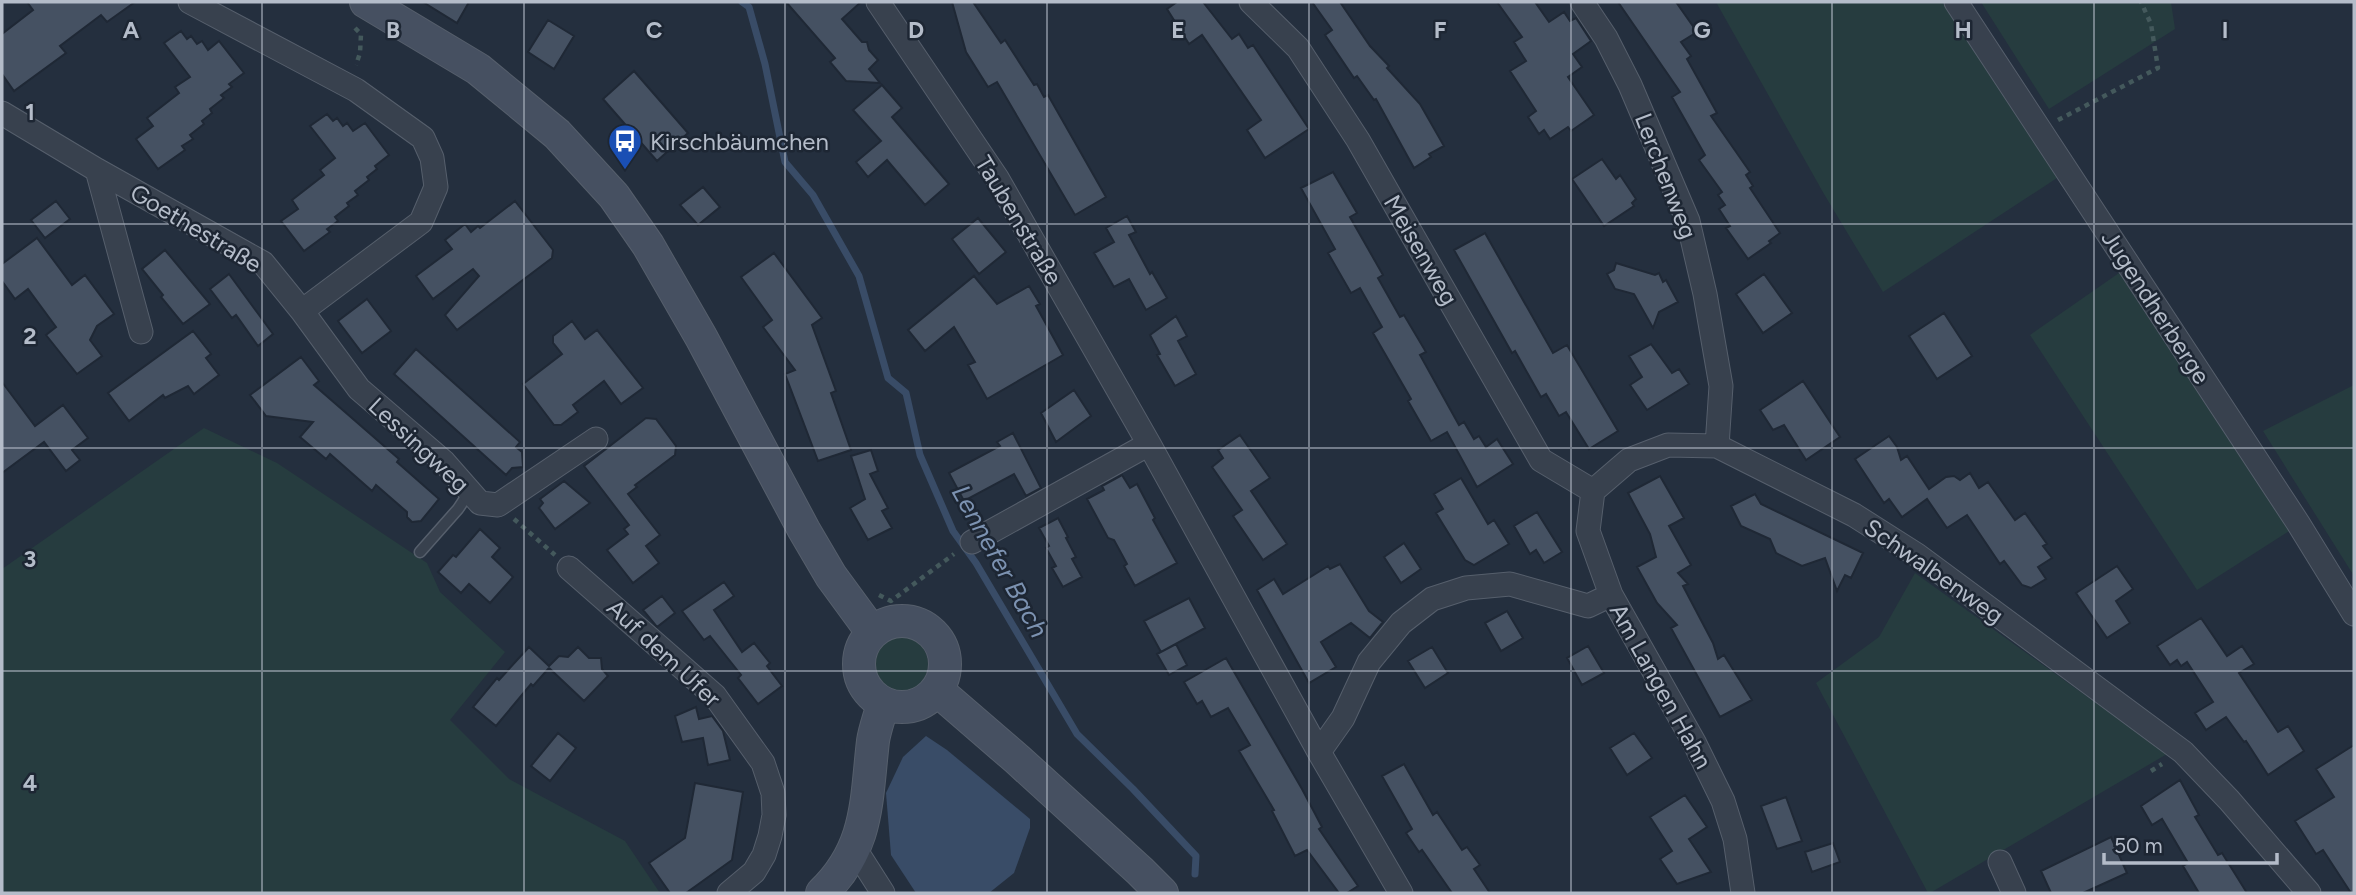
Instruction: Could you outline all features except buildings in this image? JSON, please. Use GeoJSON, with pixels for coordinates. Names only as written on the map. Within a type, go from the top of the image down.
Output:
{"type":"FeatureCollection","features":[{"type":"Feature","properties":{"kind":"main road"},"geometry":{"type":"LineString","coordinates":[[360,14],[478,69],[557,134],[614,196],[655,257],[701,337],[831,576],[872,632]]}},
{"type":"Feature","properties":{"kind":"main road"},"geometry":{"type":"LineString","coordinates":[[908,620],[931,631],[939,641],[946,666],[937,690],[927,700],[913,707],[897,708],[883,704],[870,693],[861,679],[858,662],[862,645],[872,632],[895,621],[908,620]]}},
{"type":"Feature","properties":{"kind":"main road"},"geometry":{"type":"LineString","coordinates":[[937,690],[1017,759],[1162,893]]}},
{"type":"Feature","properties":{"kind":"main road"},"geometry":{"type":"LineString","coordinates":[[822,893],[834,882],[855,849],[869,800],[873,738],[883,704]]}},
{"type":"Feature","properties":{"kind":"street"},"geometry":{"type":"LineString","coordinates":[[190,2],[356,90],[423,138],[432,158],[436,187],[421,222],[302,311]]}},
{"type":"Feature","properties":{"kind":"street","name":"Taubenstraße"},"geometry":{"type":"LineString","coordinates":[[878,2],[997,178],[1149,444],[1319,752]]}},
{"type":"Feature","properties":{"kind":"street","name":"Meisenweg"},"geometry":{"type":"LineString","coordinates":[[1251,2],[1298,48],[1358,140],[1541,460],[1593,491]]}},
{"type":"Feature","properties":{"kind":"street","name":"Lerchenweg"},"geometry":{"type":"LineString","coordinates":[[1582,2],[1606,38],[1630,85],[1688,221],[1705,294],[1721,387],[1717,446]]}},
{"type":"Feature","properties":{"kind":"street","name":"Jugendherberge"},"geometry":{"type":"LineString","coordinates":[[1956,2],[2298,523],[2354,614]]}},
{"type":"Feature","properties":{"kind":"street","name":"Goethestraße"},"geometry":{"type":"LineString","coordinates":[[2,113],[263,263],[302,311]]}},
{"type":"Feature","properties":{"kind":"street"},"geometry":{"type":"LineString","coordinates":[[97,170],[141,332]]}},
{"type":"Feature","properties":{"kind":"street","name":"Lessingweg"},"geometry":{"type":"LineString","coordinates":[[302,311],[359,389],[444,463],[480,503],[498,505],[596,439]]}},
{"type":"Feature","properties":{"kind":"street"},"geometry":{"type":"LineString","coordinates":[[965,547],[1149,444]]}},
{"type":"Feature","properties":{"kind":"street","name":"Schwalbenweg"},"geometry":{"type":"LineString","coordinates":[[1593,491],[1629,460],[1668,445],[1717,446],[1854,515],[1917,555],[2183,752],[2229,800],[2309,893]]}},
{"type":"Feature","properties":{"kind":"street"},"geometry":{"type":"LineString","coordinates":[[1593,491],[1588,531],[1611,595]]}},
{"type":"Feature","properties":{"kind":"street","name":"Auf dem Ufer"},"geometry":{"type":"LineString","coordinates":[[569,568],[715,696],[763,763],[773,793],[774,816],[770,836],[764,855],[754,872],[729,893]]}},
{"type":"Feature","properties":{"kind":"street","name":"Am Langen Hahn"},"geometry":{"type":"LineString","coordinates":[[1319,752],[1343,718],[1369,662],[1401,623],[1432,599],[1466,588],[1510,584],[1588,606],[1611,595],[1695,744],[1723,801],[1735,839],[1743,893]]}},
{"type":"Feature","properties":{"kind":"street"},"geometry":{"type":"LineString","coordinates":[[1319,752],[1401,893]]}},
{"type":"Feature","properties":{"kind":"street"},"geometry":{"type":"LineString","coordinates":[[855,849],[883,893]]}},
{"type":"Feature","properties":{"kind":"street"},"geometry":{"type":"LineString","coordinates":[[2000,862],[2014,893]]}},
{"type":"Feature","properties":{"kind":"lane"},"geometry":{"type":"LineString","coordinates":[[420,552],[458,509],[470,491]]}},
{"type":"Feature","properties":{"kind":"path"},"geometry":{"type":"LineString","coordinates":[[2040,129],[2158,68],[2151,24],[2141,2]]}},
{"type":"Feature","properties":{"kind":"path"},"geometry":{"type":"LineString","coordinates":[[356,90],[354,73],[360,53],[360,14]]}},
{"type":"Feature","properties":{"kind":"path"},"geometry":{"type":"LineString","coordinates":[[498,505],[569,568]]}},
{"type":"Feature","properties":{"kind":"path"},"geometry":{"type":"LineString","coordinates":[[849,602],[869,588],[891,601],[965,547]]}},
{"type":"Feature","properties":{"kind":"green space"},"geometry":{"type":"Polygon","coordinates":[[[1716,2],[1942,2],[2057,178],[1883,292],[1824,194],[1716,2]]]}},
{"type":"Feature","properties":{"kind":"green space"},"geometry":{"type":"Polygon","coordinates":[[[1981,2],[2171,2],[2175,29],[2049,109],[1981,2]]]}},
{"type":"Feature","properties":{"kind":"green space"},"geometry":{"type":"Polygon","coordinates":[[[2119,273],[2289,531],[2197,590],[2030,335],[2119,273]]]}},
{"type":"Feature","properties":{"kind":"green space"},"geometry":{"type":"Polygon","coordinates":[[[2354,385],[2354,576],[2263,431],[2354,385]]]}},
{"type":"Feature","properties":{"kind":"green space"},"geometry":{"type":"Polygon","coordinates":[[[204,428],[277,463],[427,563],[440,592],[505,652],[450,720],[509,779],[625,841],[660,893],[2,893],[2,569],[204,428]]]}},
{"type":"Feature","properties":{"kind":"green space"},"geometry":{"type":"Polygon","coordinates":[[[1915,573],[2167,754],[1930,893],[1816,683],[1879,637],[1915,573]]]}},
{"type":"Feature","properties":{"kind":"green space"},"geometry":{"type":"Polygon","coordinates":[[[900,636],[915,641],[923,649],[928,664],[923,679],[915,687],[900,692],[885,687],[877,679],[872,664],[877,649],[885,641],[900,636]]]}},
{"type":"Feature","properties":{"kind":"water"},"geometry":{"type":"Polygon","coordinates":[[[926,736],[947,750],[1030,819],[1030,828],[1014,873],[989,893],[916,893],[891,855],[886,793],[903,757],[926,736]]]}},
{"type":"Feature","properties":{"kind":"waterway","name":"Lennefer Bach"},"geometry":{"type":"LineString","coordinates":[[742,2],[749,7],[765,64],[785,162],[813,195],[859,276],[888,378],[906,393],[920,455],[953,531],[976,563],[1077,734],[1196,856],[1195,874]]}},
{"type":"Feature","properties":{"kind":"place","name":"Kirschbäumchen"},"geometry":{"type":"Point","coordinates":[625,171]}}]}
